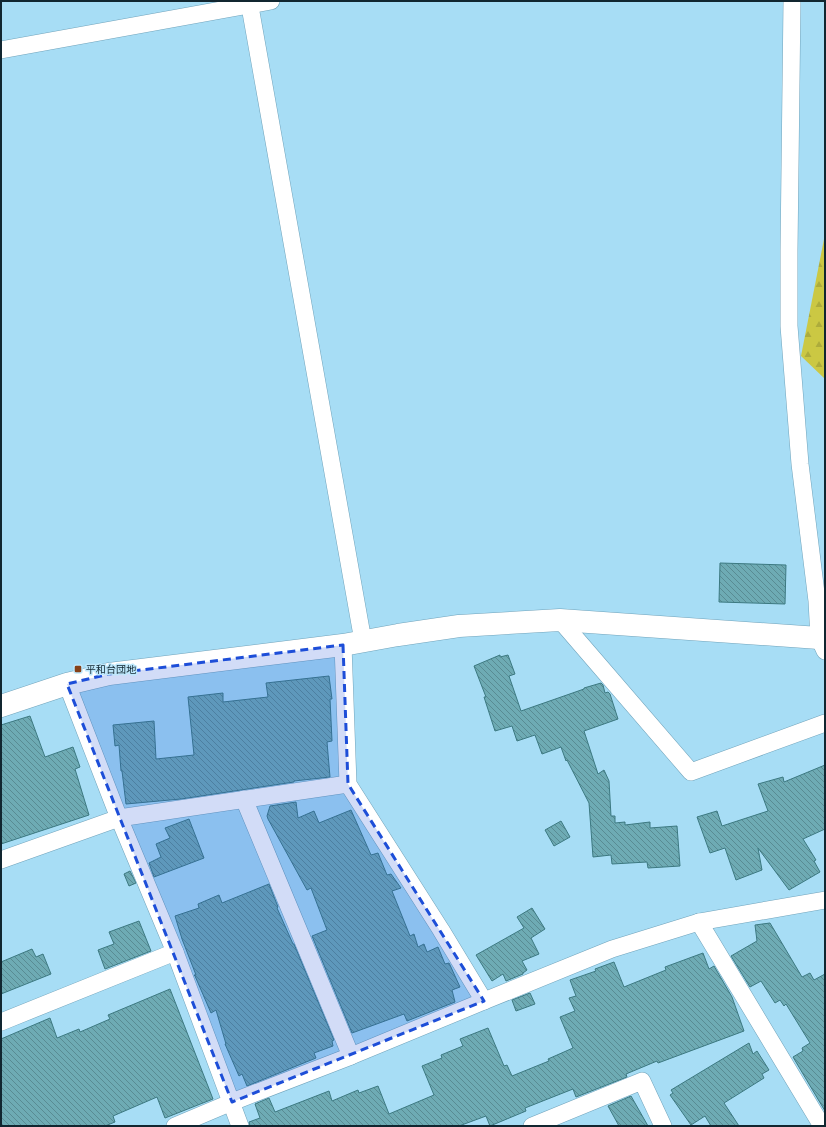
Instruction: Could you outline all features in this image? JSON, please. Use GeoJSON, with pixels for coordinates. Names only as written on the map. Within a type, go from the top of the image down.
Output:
{"type":"FeatureCollection","features":[{"type":"Feature","properties":{"kind":"street"},"geometry":{"type":"LineString","coordinates":[[1,50],[249,3],[271,1]]}},
{"type":"Feature","properties":{"kind":"street"},"geometry":{"type":"LineString","coordinates":[[1,706],[67,684],[109,674],[353,643],[460,626],[560,620],[822,644],[800,464],[789,326],[792,1]]}},
{"type":"Feature","properties":{"kind":"street"},"geometry":{"type":"LineString","coordinates":[[249,3],[353,643],[348,784],[484,1000]]}},
{"type":"Feature","properties":{"kind":"street"},"geometry":{"type":"LineString","coordinates":[[560,620],[691,772],[825,723]]}},
{"type":"Feature","properties":{"kind":"street"},"geometry":{"type":"LineString","coordinates":[[67,684],[119,818],[175,952],[240,1126]]}},
{"type":"Feature","properties":{"kind":"street"},"geometry":{"type":"LineString","coordinates":[[1,860],[119,818],[348,784]]}},
{"type":"Feature","properties":{"kind":"street"},"geometry":{"type":"LineString","coordinates":[[244,799],[351,1056]]}},
{"type":"Feature","properties":{"kind":"street"},"geometry":{"type":"LineString","coordinates":[[175,1126],[612,949],[699,922],[825,900]]}},
{"type":"Feature","properties":{"kind":"street"},"geometry":{"type":"LineString","coordinates":[[699,922],[822,1126]]}},
{"type":"Feature","properties":{"kind":"street"},"geometry":{"type":"LineString","coordinates":[[1,1022],[175,952]]}},
{"type":"Feature","properties":{"kind":"street"},"geometry":{"type":"LineString","coordinates":[[532,1126],[642,1081],[663,1126]]}},
{"type":"Feature","properties":{"kind":"highlighted area"},"geometry":{"type":"Polygon","coordinates":[[[343,645],[348,784],[484,1001],[232,1102],[67,684],[109,674],[343,645]]]}},
{"type":"Feature","properties":{"kind":"green space"},"geometry":{"type":"Polygon","coordinates":[[[825,234],[825,379],[801,356],[825,234]]]}},
{"type":"Feature","properties":{"kind":"building"},"geometry":{"type":"Polygon","coordinates":[[[720,563],[786,565],[785,604],[719,602],[720,563]]]}},
{"type":"Feature","properties":{"kind":"building"},"geometry":{"type":"Polygon","coordinates":[[[500,655],[500,657],[508,655],[515,674],[509,676],[521,711],[584,688],[601,683],[603,685],[605,693],[608,692],[610,694],[618,719],[584,731],[598,774],[604,770],[609,781],[611,816],[615,816],[615,823],[625,822],[625,825],[650,822],[650,828],[677,826],[680,866],[648,868],[647,862],[612,864],[611,855],[593,857],[589,803],[567,760],[566,761],[561,747],[542,754],[535,735],[517,741],[512,726],[495,731],[484,697],[486,697],[474,666],[500,655]]]}},
{"type":"Feature","properties":{"kind":"building"},"geometry":{"type":"Polygon","coordinates":[[[329,676],[332,699],[330,699],[332,741],[327,742],[330,777],[294,781],[181,799],[126,804],[119,745],[115,746],[113,725],[154,721],[156,759],[194,755],[188,697],[223,693],[223,702],[268,697],[266,683],[329,676]]]}},
{"type":"Feature","properties":{"kind":"building"},"geometry":{"type":"Polygon","coordinates":[[[30,716],[45,757],[73,747],[80,767],[75,769],[89,815],[1,844],[1,725],[30,716]]]}},
{"type":"Feature","properties":{"kind":"building"},"geometry":{"type":"Polygon","coordinates":[[[825,765],[825,829],[803,839],[816,860],[814,861],[820,872],[789,890],[758,848],[762,870],[736,880],[725,848],[710,853],[697,817],[717,811],[722,826],[768,811],[758,784],[783,777],[784,782],[825,765]]]}},
{"type":"Feature","properties":{"kind":"building"},"geometry":{"type":"Polygon","coordinates":[[[296,802],[298,818],[314,811],[319,823],[351,810],[371,855],[378,853],[387,875],[391,874],[401,888],[392,891],[410,936],[414,934],[418,947],[424,944],[427,952],[438,947],[445,964],[449,963],[460,987],[452,990],[455,1002],[407,1021],[404,1014],[352,1033],[312,936],[327,930],[311,888],[307,890],[267,816],[270,806],[296,802]]]}},
{"type":"Feature","properties":{"kind":"building"},"geometry":{"type":"Polygon","coordinates":[[[189,819],[204,858],[154,877],[149,863],[161,857],[156,844],[170,838],[165,828],[189,819]]]}},
{"type":"Feature","properties":{"kind":"building"},"geometry":{"type":"Polygon","coordinates":[[[561,821],[570,837],[554,846],[545,830],[561,821]]]}},
{"type":"Feature","properties":{"kind":"building"},"geometry":{"type":"Polygon","coordinates":[[[130,871],[136,883],[129,886],[124,874],[130,871]]]}},
{"type":"Feature","properties":{"kind":"building"},"geometry":{"type":"Polygon","coordinates":[[[269,884],[278,907],[277,908],[294,944],[334,1040],[332,1041],[333,1046],[314,1053],[316,1058],[247,1086],[242,1074],[239,1076],[225,1044],[216,1010],[211,1013],[194,975],[196,975],[175,916],[199,908],[198,904],[219,895],[222,903],[269,884]]]}},
{"type":"Feature","properties":{"kind":"building"},"geometry":{"type":"Polygon","coordinates":[[[532,908],[545,929],[531,938],[539,954],[522,961],[527,970],[523,974],[506,981],[503,974],[492,981],[476,955],[524,928],[517,917],[532,908]]]}},
{"type":"Feature","properties":{"kind":"building"},"geometry":{"type":"Polygon","coordinates":[[[139,921],[151,951],[105,969],[98,950],[114,944],[109,932],[139,921]]]}},
{"type":"Feature","properties":{"kind":"building"},"geometry":{"type":"Polygon","coordinates":[[[770,923],[802,977],[810,973],[814,980],[825,974],[825,1111],[793,1057],[803,1051],[802,1048],[810,1043],[786,1004],[784,1006],[780,1000],[775,1003],[761,981],[750,987],[731,956],[757,941],[755,925],[770,923]]]}},
{"type":"Feature","properties":{"kind":"building"},"geometry":{"type":"Polygon","coordinates":[[[32,949],[36,957],[43,954],[51,974],[1,994],[1,962],[32,949]]]}},
{"type":"Feature","properties":{"kind":"building"},"geometry":{"type":"Polygon","coordinates":[[[703,953],[709,969],[714,966],[732,997],[744,1031],[658,1063],[657,1061],[626,1074],[627,1077],[576,1097],[573,1089],[525,1108],[526,1111],[490,1126],[486,1116],[459,1126],[250,1126],[249,1122],[260,1118],[255,1104],[269,1098],[275,1112],[329,1091],[332,1101],[358,1090],[359,1093],[378,1086],[389,1114],[434,1095],[422,1066],[442,1058],[441,1055],[463,1046],[460,1039],[488,1028],[504,1066],[507,1065],[512,1076],[549,1061],[548,1059],[573,1048],[560,1017],[575,1011],[569,998],[576,996],[570,980],[596,971],[595,969],[614,962],[624,987],[666,970],[665,967],[703,953]]]}},
{"type":"Feature","properties":{"kind":"building"},"geometry":{"type":"Polygon","coordinates":[[[170,989],[213,1099],[165,1118],[157,1097],[113,1116],[115,1122],[105,1126],[1,1126],[1,1039],[50,1018],[57,1038],[79,1029],[80,1032],[110,1019],[108,1015],[170,989]]]}},
{"type":"Feature","properties":{"kind":"building"},"geometry":{"type":"Polygon","coordinates":[[[530,993],[535,1004],[516,1011],[512,1000],[530,993]]]}},
{"type":"Feature","properties":{"kind":"building"},"geometry":{"type":"Polygon","coordinates":[[[749,1043],[753,1054],[757,1051],[769,1070],[762,1074],[764,1078],[724,1103],[739,1126],[711,1126],[705,1116],[691,1125],[670,1095],[673,1093],[671,1090],[749,1043]]]}},
{"type":"Feature","properties":{"kind":"building"},"geometry":{"type":"Polygon","coordinates":[[[631,1096],[648,1126],[619,1126],[608,1106],[631,1096]]]}},
{"type":"Feature","properties":{"kind":"place","name":"平和台団地"},"geometry":{"type":"Point","coordinates":[78,669]}}]}
